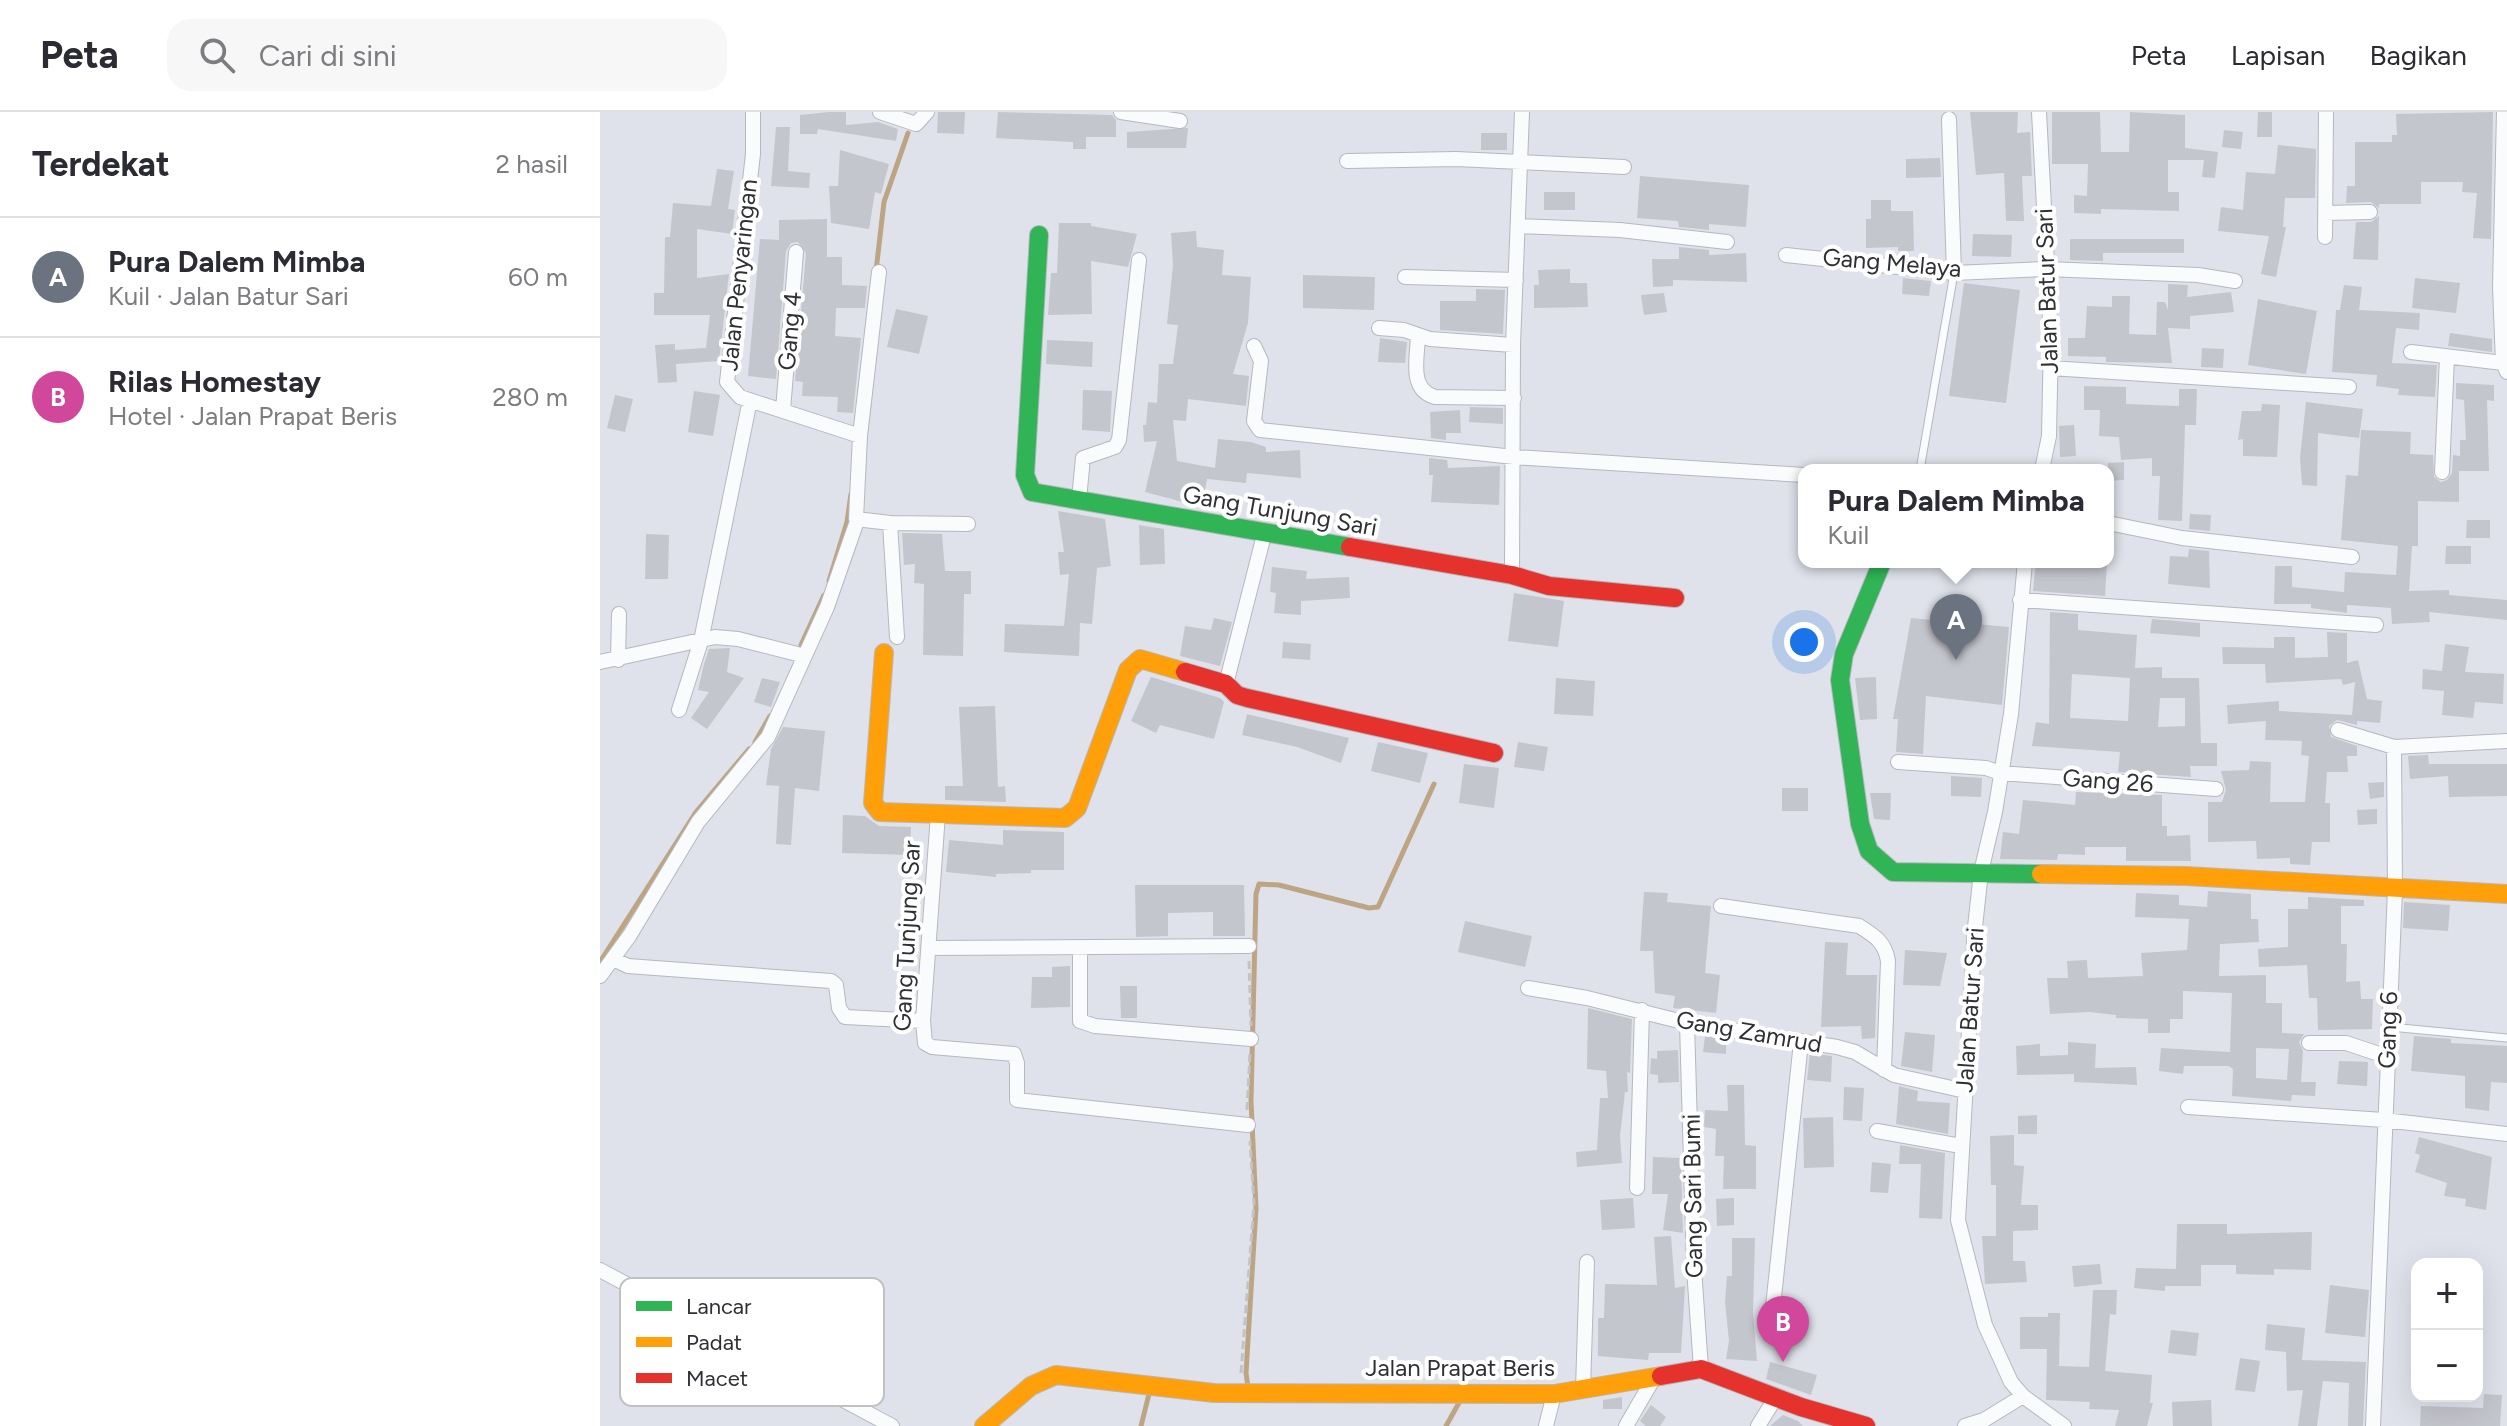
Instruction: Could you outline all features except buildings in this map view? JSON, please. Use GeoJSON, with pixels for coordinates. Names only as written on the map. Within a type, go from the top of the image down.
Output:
{"type":"FeatureCollection","features":[{"type":"Feature","properties":{"kind":"street","name":"Jalan Penyaringan"},"geometry":{"type":"LineString","coordinates":[[753,112],[753,154],[726,369],[733,391],[750,400],[860,436]]}},
{"type":"Feature","properties":{"kind":"street"},"geometry":{"type":"LineString","coordinates":[[880,112],[916,124],[927,112]]}},
{"type":"Feature","properties":{"kind":"street"},"geometry":{"type":"LineString","coordinates":[[1121,112],[1180,121]]}},
{"type":"Feature","properties":{"kind":"street"},"geometry":{"type":"LineString","coordinates":[[1512,575],[1513,345],[1522,112]]}},
{"type":"Feature","properties":{"kind":"street","name":"Jalan Batur Sari"},"geometry":{"type":"LineString","coordinates":[[2039,112],[2050,368],[2049,436],[2043,464]]}},
{"type":"Feature","properties":{"kind":"street"},"geometry":{"type":"LineString","coordinates":[[2325,237],[2326,112]]}},
{"type":"Feature","properties":{"kind":"street"},"geometry":{"type":"LineString","coordinates":[[2411,352],[2505,367],[2504,112]]}},
{"type":"Feature","properties":{"kind":"street"},"geometry":{"type":"LineString","coordinates":[[1949,119],[1954,273]]}},
{"type":"Feature","properties":{"kind":"street"},"geometry":{"type":"LineString","coordinates":[[1347,161],[1522,160],[1624,167]]}},
{"type":"Feature","properties":{"kind":"street"},"geometry":{"type":"LineString","coordinates":[[2325,213],[2370,212]]}},
{"type":"Feature","properties":{"kind":"street"},"geometry":{"type":"LineString","coordinates":[[1518,226],[1635,231],[1727,242]]}},
{"type":"Feature","properties":{"kind":"street","name":"Gang Tunjung Sari"},"geometry":{"type":"LineString","coordinates":[[1039,235],[1025,475],[1029,489],[1040,495],[1079,499],[1264,535],[1512,575],[1549,586],[1675,598]]}},
{"type":"Feature","properties":{"kind":"street","name":"Gang 4"},"geometry":{"type":"LineString","coordinates":[[783,410],[796,252]]}},
{"type":"Feature","properties":{"kind":"street","name":"Gang Melaya"},"geometry":{"type":"LineString","coordinates":[[1786,255],[1954,273],[2046,269],[2198,275],[2235,281]]}},
{"type":"Feature","properties":{"kind":"street"},"geometry":{"type":"LineString","coordinates":[[1079,499],[1083,458],[1115,447],[1119,440],[1139,260]]}},
{"type":"Feature","properties":{"kind":"street"},"geometry":{"type":"LineString","coordinates":[[600,976],[698,822],[762,746],[840,574],[857,521],[860,436],[879,272]]}},
{"type":"Feature","properties":{"kind":"street"},"geometry":{"type":"LineString","coordinates":[[1405,277],[1516,280]]}},
{"type":"Feature","properties":{"kind":"street"},"geometry":{"type":"LineString","coordinates":[[1379,328],[1404,330],[1418,337],[1513,345]]}},
{"type":"Feature","properties":{"kind":"street"},"geometry":{"type":"LineString","coordinates":[[1418,337],[1417,382],[1423,393],[1435,397],[1514,398]]}},
{"type":"Feature","properties":{"kind":"street"},"geometry":{"type":"LineString","coordinates":[[1254,346],[1261,361],[1254,421],[1260,430],[1514,457],[1798,475]]}},
{"type":"Feature","properties":{"kind":"street"},"geometry":{"type":"LineString","coordinates":[[2442,472],[2447,357]]}},
{"type":"Feature","properties":{"kind":"street"},"geometry":{"type":"LineString","coordinates":[[2050,368],[2349,387]]}},
{"type":"Feature","properties":{"kind":"street"},"geometry":{"type":"LineString","coordinates":[[679,710],[701,641],[750,400]]}},
{"type":"Feature","properties":{"kind":"street"},"geometry":{"type":"LineString","coordinates":[[857,521],[968,524]]}},
{"type":"Feature","properties":{"kind":"street"},"geometry":{"type":"LineString","coordinates":[[890,523],[897,637]]}},
{"type":"Feature","properties":{"kind":"street"},"geometry":{"type":"LineString","coordinates":[[2114,524],[2182,538],[2352,557]]}},
{"type":"Feature","properties":{"kind":"street"},"geometry":{"type":"LineString","coordinates":[[1226,684],[1264,535]]}},
{"type":"Feature","properties":{"kind":"street"},"geometry":{"type":"LineString","coordinates":[[1880,568],[1844,654],[1840,680],[1841,708],[1869,851],[1893,872],[1913,875],[1981,872],[2186,876],[2507,894]]}},
{"type":"Feature","properties":{"kind":"street","name":"Jalan Batur Sari"},"geometry":{"type":"LineString","coordinates":[[2024,568],[2011,714],[1981,872],[1958,1220],[1975,1292],[2011,1382],[2023,1396],[2064,1426]]}},
{"type":"Feature","properties":{"kind":"street"},"geometry":{"type":"LineString","coordinates":[[2020,600],[2376,625]]}},
{"type":"Feature","properties":{"kind":"street"},"geometry":{"type":"LineString","coordinates":[[618,660],[619,614]]}},
{"type":"Feature","properties":{"kind":"street"},"geometry":{"type":"LineString","coordinates":[[600,662],[725,637],[805,656]]}},
{"type":"Feature","properties":{"kind":"street"},"geometry":{"type":"LineString","coordinates":[[884,653],[874,808],[880,812],[938,814]]}},
{"type":"Feature","properties":{"kind":"street","name":"Gang Tunjung Sar"},"geometry":{"type":"LineString","coordinates":[[1248,1125],[1017,1100],[1017,1063],[1014,1054],[932,1047],[922,1038],[938,814],[1057,820],[1071,814],[1077,808],[1128,670],[1140,659],[1226,684],[1237,695],[1247,698],[1494,753]]}},
{"type":"Feature","properties":{"kind":"street"},"geometry":{"type":"LineString","coordinates":[[2338,730],[2394,747],[2507,741]]}},
{"type":"Feature","properties":{"kind":"street","name":"Gang 6"},"geometry":{"type":"LineString","coordinates":[[2373,1426],[2395,889],[2394,747]]}},
{"type":"Feature","properties":{"kind":"street","name":"Gang 26"},"geometry":{"type":"LineString","coordinates":[[1898,762],[2216,789]]}},
{"type":"Feature","properties":{"kind":"street"},"geometry":{"type":"LineString","coordinates":[[1721,906],[1859,926],[1878,938],[1886,948],[1888,961],[1884,1070]]}},
{"type":"Feature","properties":{"kind":"street"},"geometry":{"type":"LineString","coordinates":[[928,948],[1249,946]]}},
{"type":"Feature","properties":{"kind":"street"},"geometry":{"type":"LineString","coordinates":[[1080,947],[1080,1021],[1095,1026],[1251,1039]]}},
{"type":"Feature","properties":{"kind":"street"},"geometry":{"type":"LineString","coordinates":[[613,959],[628,966],[831,981],[836,985],[839,1008],[845,1017],[923,1021]]}},
{"type":"Feature","properties":{"kind":"street","name":"Gang Zamrud"},"geometry":{"type":"LineString","coordinates":[[1528,988],[1642,1010],[1687,1023],[1855,1052],[1884,1070],[1965,1091]]}},
{"type":"Feature","properties":{"kind":"street"},"geometry":{"type":"LineString","coordinates":[[1637,1188],[1642,1010]]}},
{"type":"Feature","properties":{"kind":"street","name":"Gang Sari Bumi"},"geometry":{"type":"LineString","coordinates":[[1687,1023],[1694,1268],[1701,1369]]}},
{"type":"Feature","properties":{"kind":"street"},"geometry":{"type":"LineString","coordinates":[[1770,1335],[1801,1042]]}},
{"type":"Feature","properties":{"kind":"street"},"geometry":{"type":"LineString","coordinates":[[2309,1043],[2346,1043],[2388,1057]]}},
{"type":"Feature","properties":{"kind":"street"},"geometry":{"type":"LineString","coordinates":[[2188,1107],[2384,1120],[2507,1134]]}},
{"type":"Feature","properties":{"kind":"street"},"geometry":{"type":"LineString","coordinates":[[1877,1131],[1961,1146]]}},
{"type":"Feature","properties":{"kind":"street"},"geometry":{"type":"LineString","coordinates":[[1583,1389],[1587,1262]]}},
{"type":"Feature","properties":{"kind":"street"},"geometry":{"type":"LineString","coordinates":[[600,1270],[620,1281]]}},
{"type":"Feature","properties":{"kind":"street","name":"Jalan Prapat Beris"},"geometry":{"type":"LineString","coordinates":[[984,1426],[1045,1378],[1072,1375],[1240,1393],[1554,1394],[1701,1369],[1866,1426]]}},
{"type":"Feature","properties":{"kind":"street"},"geometry":{"type":"LineString","coordinates":[[1626,1426],[1655,1375]]}},
{"type":"Feature","properties":{"kind":"street"},"geometry":{"type":"LineString","coordinates":[[1546,1426],[1554,1394]]}},
{"type":"Feature","properties":{"kind":"street"},"geometry":{"type":"LineString","coordinates":[[1965,1426],[1984,1420],[2023,1396]]}},
{"type":"Feature","properties":{"kind":"street"},"geometry":{"type":"LineString","coordinates":[[1758,1426],[1776,1397]]}},
{"type":"Feature","properties":{"kind":"street"},"geometry":{"type":"LineString","coordinates":[[855,1406],[892,1426]]}},
{"type":"Feature","properties":{"kind":"lane"},"geometry":{"type":"LineString","coordinates":[[1921,464],[1954,273]]}},
{"type":"Feature","properties":{"kind":"lane"},"geometry":{"type":"LineString","coordinates":[[2388,1027],[2507,1038]]}},
{"type":"Feature","properties":{"kind":"path"},"geometry":{"type":"LineString","coordinates":[[1240,1393],[1254,1204],[1248,1125],[1251,1039],[1249,946]]}},
{"type":"Feature","properties":{"kind":"waterway"},"geometry":{"type":"LineString","coordinates":[[876,271],[884,202],[908,133]]}},
{"type":"Feature","properties":{"kind":"waterway"},"geometry":{"type":"LineString","coordinates":[[829,581],[847,522],[851,494]]}},
{"type":"Feature","properties":{"kind":"waterway"},"geometry":{"type":"LineString","coordinates":[[801,645],[824,595]]}},
{"type":"Feature","properties":{"kind":"waterway"},"geometry":{"type":"LineString","coordinates":[[755,742],[770,716]]}},
{"type":"Feature","properties":{"kind":"waterway"},"geometry":{"type":"LineString","coordinates":[[600,962],[696,812],[749,749]]}},
{"type":"Feature","properties":{"kind":"waterway"},"geometry":{"type":"LineString","coordinates":[[1248,1387],[1246,1373],[1256,1208],[1251,1101],[1256,894],[1259,884],[1279,885],[1369,908],[1378,907],[1434,784]]}},
{"type":"Feature","properties":{"kind":"waterway"},"geometry":{"type":"LineString","coordinates":[[1141,1426],[1149,1394]]}},
{"type":"Feature","properties":{"kind":"waterway"},"geometry":{"type":"LineString","coordinates":[[1446,1426],[1460,1401]]}},
{"type":"Feature","properties":{"kind":"traffic: fast"},"geometry":{"type":"LineString","coordinates":[[1039,235],[1025,475],[1032,492],[1350,547]]}},
{"type":"Feature","properties":{"kind":"traffic: fast"},"geometry":{"type":"LineString","coordinates":[[1880,568],[1844,654],[1840,680],[1860,824],[1869,851],[1893,872],[2041,874]]}},
{"type":"Feature","properties":{"kind":"traffic: slow"},"geometry":{"type":"LineString","coordinates":[[884,653],[873,803],[880,812],[1065,818],[1077,808],[1128,670],[1140,659],[1185,672]]}},
{"type":"Feature","properties":{"kind":"traffic: slow"},"geometry":{"type":"LineString","coordinates":[[2041,874],[2186,876],[2507,894]]}},
{"type":"Feature","properties":{"kind":"traffic: slow"},"geometry":{"type":"LineString","coordinates":[[984,1426],[1031,1386],[1056,1375],[1214,1393],[1554,1394],[1661,1376]]}},
{"type":"Feature","properties":{"kind":"traffic: jam"},"geometry":{"type":"LineString","coordinates":[[1350,547],[1512,575],[1549,586],[1675,598]]}},
{"type":"Feature","properties":{"kind":"traffic: jam"},"geometry":{"type":"LineString","coordinates":[[1185,672],[1226,684],[1237,695],[1247,698],[1494,753]]}},
{"type":"Feature","properties":{"kind":"traffic: jam"},"geometry":{"type":"LineString","coordinates":[[1661,1376],[1701,1369],[1801,1407],[1866,1426]]}},
{"type":"Feature","properties":{"kind":"place","name":"Pura Dalem Mimba"},"geometry":{"type":"Point","coordinates":[1956,660]}},
{"type":"Feature","properties":{"kind":"place","name":"Rilas Homestay"},"geometry":{"type":"Point","coordinates":[1783,1362]}}]}
